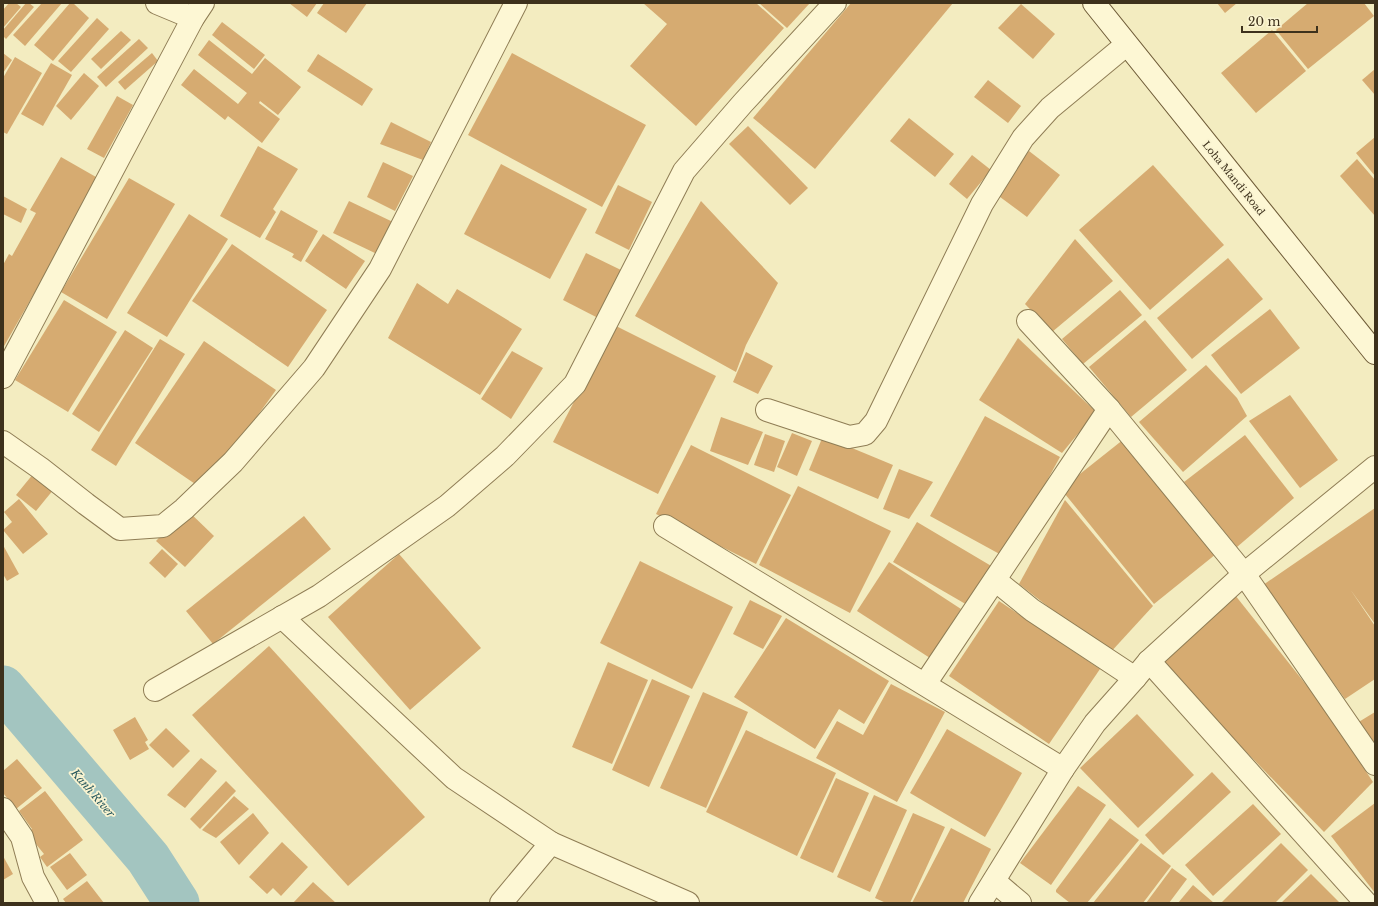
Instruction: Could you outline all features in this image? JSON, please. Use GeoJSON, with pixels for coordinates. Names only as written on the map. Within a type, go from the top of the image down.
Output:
{"type":"FeatureCollection","features":[{"type":"Feature","properties":{"kind":"street"},"geometry":{"type":"LineString","coordinates":[[3,377],[198,10],[157,3]]}},
{"type":"Feature","properties":{"kind":"street"},"geometry":{"type":"LineString","coordinates":[[3,442],[40,468],[120,529],[163,526],[184,510],[233,462],[314,368],[380,269],[516,3]]}},
{"type":"Feature","properties":{"kind":"street"},"geometry":{"type":"LineString","coordinates":[[155,690],[319,596],[447,506],[505,456],[575,384],[684,171],[743,103],[834,3]]}},
{"type":"Feature","properties":{"kind":"street","name":"Loha Mandi Road"},"geometry":{"type":"LineString","coordinates":[[1094,3],[1375,353]]}},
{"type":"Feature","properties":{"kind":"street"},"geometry":{"type":"LineString","coordinates":[[767,410],[849,437],[865,434],[876,422],[982,204],[1023,138],[1050,108],[1126,44]]}},
{"type":"Feature","properties":{"kind":"street"},"geometry":{"type":"LineString","coordinates":[[1028,321],[1109,409],[1244,574],[1375,764]]}},
{"type":"Feature","properties":{"kind":"street"},"geometry":{"type":"LineString","coordinates":[[925,684],[1109,409]]}},
{"type":"Feature","properties":{"kind":"street"},"geometry":{"type":"LineString","coordinates":[[980,903],[1063,769],[1095,723],[1136,678],[1149,661],[1244,574],[1375,467]]}},
{"type":"Feature","properties":{"kind":"street"},"geometry":{"type":"LineString","coordinates":[[665,526],[1063,769]]}},
{"type":"Feature","properties":{"kind":"street"},"geometry":{"type":"LineString","coordinates":[[995,580],[1032,610],[1136,678]]}},
{"type":"Feature","properties":{"kind":"street"},"geometry":{"type":"LineString","coordinates":[[282,617],[454,778],[551,843],[688,903]]}},
{"type":"Feature","properties":{"kind":"street"},"geometry":{"type":"LineString","coordinates":[[1149,661],[1366,903]]}},
{"type":"Feature","properties":{"kind":"street"},"geometry":{"type":"LineString","coordinates":[[3,810],[22,838],[34,877],[47,903]]}},
{"type":"Feature","properties":{"kind":"street"},"geometry":{"type":"LineString","coordinates":[[501,903],[551,843]]}},
{"type":"Feature","properties":{"kind":"street"},"geometry":{"type":"LineString","coordinates":[[994,881],[1020,903]]}},
{"type":"Feature","properties":{"kind":"building"},"geometry":{"type":"Polygon","coordinates":[[[9,3],[16,3],[21,7],[3,28],[3,10],[9,3]]]}},
{"type":"Feature","properties":{"kind":"building"},"geometry":{"type":"Polygon","coordinates":[[[26,3],[29,3],[34,7],[6,39],[3,36],[3,30],[26,3]]]}},
{"type":"Feature","properties":{"kind":"building"},"geometry":{"type":"Polygon","coordinates":[[[42,3],[62,3],[25,46],[13,35],[42,3]]]}},
{"type":"Feature","properties":{"kind":"building"},"geometry":{"type":"Polygon","coordinates":[[[70,3],[73,3],[89,18],[53,61],[34,45],[70,3]]]}},
{"type":"Feature","properties":{"kind":"building"},"geometry":{"type":"Polygon","coordinates":[[[289,3],[317,3],[307,17],[289,3]]]}},
{"type":"Feature","properties":{"kind":"building"},"geometry":{"type":"Polygon","coordinates":[[[324,3],[367,3],[346,33],[317,13],[324,3]]]}},
{"type":"Feature","properties":{"kind":"building"},"geometry":{"type":"Polygon","coordinates":[[[643,3],[756,3],[784,28],[696,126],[630,66],[667,24],[643,3]]]}},
{"type":"Feature","properties":{"kind":"building"},"geometry":{"type":"Polygon","coordinates":[[[759,3],[810,3],[787,28],[759,3]]]}},
{"type":"Feature","properties":{"kind":"building"},"geometry":{"type":"Polygon","coordinates":[[[851,3],[953,3],[815,169],[753,118],[851,3]]]}},
{"type":"Feature","properties":{"kind":"building"},"geometry":{"type":"Polygon","coordinates":[[[1217,3],[1237,3],[1225,13],[1217,3]]]}},
{"type":"Feature","properties":{"kind":"building"},"geometry":{"type":"Polygon","coordinates":[[[1308,3],[1364,3],[1374,16],[1308,69],[1276,30],[1308,3]]]}},
{"type":"Feature","properties":{"kind":"building"},"geometry":{"type":"Polygon","coordinates":[[[1021,4],[1055,34],[1033,59],[998,28],[1021,4]]]}},
{"type":"Feature","properties":{"kind":"building"},"geometry":{"type":"Polygon","coordinates":[[[97,18],[109,29],[71,72],[58,61],[97,18]]]}},
{"type":"Feature","properties":{"kind":"building"},"geometry":{"type":"Polygon","coordinates":[[[222,22],[265,55],[254,69],[212,35],[222,22]]]}},
{"type":"Feature","properties":{"kind":"building"},"geometry":{"type":"Polygon","coordinates":[[[1272,30],[1306,71],[1256,113],[1221,73],[1272,30]]]}},
{"type":"Feature","properties":{"kind":"building"},"geometry":{"type":"Polygon","coordinates":[[[121,31],[131,40],[101,69],[91,59],[121,31]]]}},
{"type":"Feature","properties":{"kind":"building"},"geometry":{"type":"Polygon","coordinates":[[[139,39],[148,48],[106,87],[97,77],[139,39]]]}},
{"type":"Feature","properties":{"kind":"building"},"geometry":{"type":"Polygon","coordinates":[[[209,40],[252,74],[265,58],[301,87],[278,115],[260,101],[259,103],[280,119],[262,143],[228,116],[225,120],[181,85],[194,69],[238,104],[247,93],[198,55],[209,40]]]}},
{"type":"Feature","properties":{"kind":"building"},"geometry":{"type":"Polygon","coordinates":[[[3,53],[12,60],[3,73],[3,53]]]}},
{"type":"Feature","properties":{"kind":"building"},"geometry":{"type":"Polygon","coordinates":[[[152,53],[158,61],[125,90],[118,82],[152,53]]]}},
{"type":"Feature","properties":{"kind":"building"},"geometry":{"type":"Polygon","coordinates":[[[512,53],[646,125],[602,207],[468,135],[512,53]]]}},
{"type":"Feature","properties":{"kind":"building"},"geometry":{"type":"Polygon","coordinates":[[[318,54],[373,89],[362,106],[307,71],[318,54]]]}},
{"type":"Feature","properties":{"kind":"building"},"geometry":{"type":"Polygon","coordinates":[[[15,57],[42,73],[7,134],[3,132],[3,78],[15,57]]]}},
{"type":"Feature","properties":{"kind":"building"},"geometry":{"type":"Polygon","coordinates":[[[51,63],[72,75],[43,126],[21,114],[51,63]]]}},
{"type":"Feature","properties":{"kind":"building"},"geometry":{"type":"Polygon","coordinates":[[[1375,69],[1375,95],[1362,80],[1375,69]]]}},
{"type":"Feature","properties":{"kind":"building"},"geometry":{"type":"Polygon","coordinates":[[[84,73],[99,86],[71,120],[56,106],[84,73]]]}},
{"type":"Feature","properties":{"kind":"building"},"geometry":{"type":"Polygon","coordinates":[[[988,80],[1021,106],[1008,123],[974,97],[988,80]]]}},
{"type":"Feature","properties":{"kind":"building"},"geometry":{"type":"Polygon","coordinates":[[[117,96],[133,105],[104,158],[87,149],[117,96]]]}},
{"type":"Feature","properties":{"kind":"building"},"geometry":{"type":"Polygon","coordinates":[[[909,118],[954,154],[935,177],[890,141],[909,118]]]}},
{"type":"Feature","properties":{"kind":"building"},"geometry":{"type":"Polygon","coordinates":[[[391,122],[431,142],[423,160],[380,144],[391,122]]]}},
{"type":"Feature","properties":{"kind":"building"},"geometry":{"type":"Polygon","coordinates":[[[748,126],[808,188],[790,205],[729,144],[748,126]]]}},
{"type":"Feature","properties":{"kind":"building"},"geometry":{"type":"Polygon","coordinates":[[[1375,137],[1375,176],[1356,153],[1375,137]]]}},
{"type":"Feature","properties":{"kind":"building"},"geometry":{"type":"Polygon","coordinates":[[[258,146],[298,169],[273,209],[276,212],[260,238],[220,216],[258,146]]]}},
{"type":"Feature","properties":{"kind":"building"},"geometry":{"type":"Polygon","coordinates":[[[1029,151],[1060,175],[1027,217],[996,194],[1029,151]]]}},
{"type":"Feature","properties":{"kind":"building"},"geometry":{"type":"Polygon","coordinates":[[[972,155],[991,170],[967,199],[949,184],[972,155]]]}},
{"type":"Feature","properties":{"kind":"building"},"geometry":{"type":"Polygon","coordinates":[[[61,157],[103,181],[69,232],[3,348],[3,265],[9,254],[12,256],[36,213],[30,210],[61,157]]]}},
{"type":"Feature","properties":{"kind":"building"},"geometry":{"type":"Polygon","coordinates":[[[1357,159],[1375,180],[1375,216],[1340,176],[1357,159]]]}},
{"type":"Feature","properties":{"kind":"building"},"geometry":{"type":"Polygon","coordinates":[[[383,162],[413,176],[395,211],[367,197],[383,162]]]}},
{"type":"Feature","properties":{"kind":"building"},"geometry":{"type":"Polygon","coordinates":[[[501,164],[587,209],[550,279],[464,234],[501,164]]]}},
{"type":"Feature","properties":{"kind":"building"},"geometry":{"type":"Polygon","coordinates":[[[1153,165],[1224,245],[1150,310],[1079,230],[1153,165]]]}},
{"type":"Feature","properties":{"kind":"building"},"geometry":{"type":"Polygon","coordinates":[[[129,178],[175,204],[107,319],[61,292],[129,178]]]}},
{"type":"Feature","properties":{"kind":"building"},"geometry":{"type":"Polygon","coordinates":[[[618,185],[652,202],[629,250],[595,233],[618,185]]]}},
{"type":"Feature","properties":{"kind":"building"},"geometry":{"type":"Polygon","coordinates":[[[3,196],[27,209],[21,223],[3,214],[3,196]]]}},
{"type":"Feature","properties":{"kind":"building"},"geometry":{"type":"Polygon","coordinates":[[[349,201],[393,222],[377,254],[333,233],[349,201]]]}},
{"type":"Feature","properties":{"kind":"building"},"geometry":{"type":"Polygon","coordinates":[[[701,201],[778,283],[746,345],[736,372],[635,316],[701,201]]]}},
{"type":"Feature","properties":{"kind":"building"},"geometry":{"type":"Polygon","coordinates":[[[281,210],[318,231],[301,262],[292,257],[294,254],[265,239],[281,210]]]}},
{"type":"Feature","properties":{"kind":"building"},"geometry":{"type":"Polygon","coordinates":[[[189,214],[228,239],[167,337],[127,313],[189,214]]]}},
{"type":"Feature","properties":{"kind":"building"},"geometry":{"type":"Polygon","coordinates":[[[323,234],[365,261],[346,289],[305,261],[323,234]]]}},
{"type":"Feature","properties":{"kind":"building"},"geometry":{"type":"Polygon","coordinates":[[[1075,239],[1113,281],[1052,332],[1025,304],[1075,239]]]}},
{"type":"Feature","properties":{"kind":"building"},"geometry":{"type":"Polygon","coordinates":[[[232,244],[327,310],[288,367],[192,301],[232,244]]]}},
{"type":"Feature","properties":{"kind":"building"},"geometry":{"type":"Polygon","coordinates":[[[586,253],[621,270],[598,318],[563,300],[586,253]]]}},
{"type":"Feature","properties":{"kind":"building"},"geometry":{"type":"Polygon","coordinates":[[[1228,258],[1263,299],[1192,359],[1157,318],[1228,258]]]}},
{"type":"Feature","properties":{"kind":"building"},"geometry":{"type":"Polygon","coordinates":[[[417,283],[448,304],[457,289],[522,329],[480,395],[388,338],[417,283]]]}},
{"type":"Feature","properties":{"kind":"building"},"geometry":{"type":"Polygon","coordinates":[[[1120,290],[1142,315],[1083,364],[1062,339],[1120,290]]]}},
{"type":"Feature","properties":{"kind":"building"},"geometry":{"type":"Polygon","coordinates":[[[64,300],[117,332],[68,412],[15,380],[64,300]]]}},
{"type":"Feature","properties":{"kind":"building"},"geometry":{"type":"Polygon","coordinates":[[[1270,309],[1300,348],[1241,394],[1211,355],[1270,309]]]}},
{"type":"Feature","properties":{"kind":"building"},"geometry":{"type":"Polygon","coordinates":[[[1145,320],[1187,370],[1131,417],[1089,367],[1145,320]]]}},
{"type":"Feature","properties":{"kind":"building"},"geometry":{"type":"Polygon","coordinates":[[[614,325],[716,376],[658,494],[553,442],[614,325]]]}},
{"type":"Feature","properties":{"kind":"building"},"geometry":{"type":"Polygon","coordinates":[[[125,330],[153,348],[99,432],[72,414],[125,330]]]}},
{"type":"Feature","properties":{"kind":"building"},"geometry":{"type":"Polygon","coordinates":[[[1018,338],[1096,412],[1062,453],[979,400],[1018,338]]]}},
{"type":"Feature","properties":{"kind":"building"},"geometry":{"type":"Polygon","coordinates":[[[160,339],[185,354],[116,466],[91,450],[160,339]]]}},
{"type":"Feature","properties":{"kind":"building"},"geometry":{"type":"Polygon","coordinates":[[[204,341],[276,390],[204,490],[135,443],[204,341]]]}},
{"type":"Feature","properties":{"kind":"building"},"geometry":{"type":"Polygon","coordinates":[[[512,351],[543,368],[511,419],[481,399],[512,351]]]}},
{"type":"Feature","properties":{"kind":"building"},"geometry":{"type":"Polygon","coordinates":[[[746,352],[773,366],[758,394],[733,382],[746,352]]]}},
{"type":"Feature","properties":{"kind":"building"},"geometry":{"type":"Polygon","coordinates":[[[1206,365],[1237,398],[1247,416],[1183,472],[1139,422],[1206,365]]]}},
{"type":"Feature","properties":{"kind":"building"},"geometry":{"type":"Polygon","coordinates":[[[1290,395],[1338,460],[1300,488],[1249,421],[1290,395]]]}},
{"type":"Feature","properties":{"kind":"building"},"geometry":{"type":"Polygon","coordinates":[[[985,416],[1060,457],[1005,557],[930,516],[985,416]]]}},
{"type":"Feature","properties":{"kind":"building"},"geometry":{"type":"Polygon","coordinates":[[[721,417],[763,432],[748,465],[710,451],[721,417]]]}},
{"type":"Feature","properties":{"kind":"building"},"geometry":{"type":"Polygon","coordinates":[[[792,433],[812,441],[797,476],[777,467],[792,433]]]}},
{"type":"Feature","properties":{"kind":"building"},"geometry":{"type":"Polygon","coordinates":[[[765,434],[785,441],[774,472],[754,465],[765,434]]]}},
{"type":"Feature","properties":{"kind":"building"},"geometry":{"type":"Polygon","coordinates":[[[1245,435],[1294,498],[1237,547],[1184,482],[1245,435]]]}},
{"type":"Feature","properties":{"kind":"building"},"geometry":{"type":"Polygon","coordinates":[[[823,436],[893,465],[878,499],[809,470],[823,436]]]}},
{"type":"Feature","properties":{"kind":"building"},"geometry":{"type":"Polygon","coordinates":[[[1124,439],[1216,554],[1154,604],[1061,489],[1124,439]]]}},
{"type":"Feature","properties":{"kind":"building"},"geometry":{"type":"Polygon","coordinates":[[[691,445],[791,495],[756,564],[656,514],[691,445]]]}},
{"type":"Feature","properties":{"kind":"building"},"geometry":{"type":"Polygon","coordinates":[[[38,468],[58,484],[36,511],[16,495],[38,468]]]}},
{"type":"Feature","properties":{"kind":"building"},"geometry":{"type":"Polygon","coordinates":[[[899,469],[933,482],[909,519],[883,509],[899,469]]]}},
{"type":"Feature","properties":{"kind":"building"},"geometry":{"type":"Polygon","coordinates":[[[798,486],[891,531],[850,613],[759,565],[798,486]]]}},
{"type":"Feature","properties":{"kind":"building"},"geometry":{"type":"Polygon","coordinates":[[[19,499],[48,534],[23,554],[3,530],[12,522],[4,512],[19,499]]]}},
{"type":"Feature","properties":{"kind":"building"},"geometry":{"type":"Polygon","coordinates":[[[1065,500],[1153,606],[1109,654],[1019,584],[1065,500]]]}},
{"type":"Feature","properties":{"kind":"building"},"geometry":{"type":"Polygon","coordinates":[[[1375,508],[1375,624],[1350,589],[1375,626],[1375,679],[1345,699],[1263,585],[1375,508]]]}},
{"type":"Feature","properties":{"kind":"building"},"geometry":{"type":"Polygon","coordinates":[[[186,509],[214,536],[185,567],[156,541],[186,509]]]}},
{"type":"Feature","properties":{"kind":"building"},"geometry":{"type":"Polygon","coordinates":[[[304,516],[331,549],[213,644],[186,611],[304,516]]]}},
{"type":"Feature","properties":{"kind":"building"},"geometry":{"type":"Polygon","coordinates":[[[917,522],[993,567],[969,606],[893,562],[917,522]]]}},
{"type":"Feature","properties":{"kind":"building"},"geometry":{"type":"Polygon","coordinates":[[[3,545],[19,574],[7,581],[3,574],[3,545]]]}},
{"type":"Feature","properties":{"kind":"building"},"geometry":{"type":"Polygon","coordinates":[[[162,549],[178,564],[165,578],[149,563],[162,549]]]}},
{"type":"Feature","properties":{"kind":"building"},"geometry":{"type":"Polygon","coordinates":[[[399,554],[481,648],[410,710],[328,617],[399,554]]]}},
{"type":"Feature","properties":{"kind":"building"},"geometry":{"type":"Polygon","coordinates":[[[640,561],[733,607],[692,689],[600,643],[640,561]]]}},
{"type":"Feature","properties":{"kind":"building"},"geometry":{"type":"Polygon","coordinates":[[[889,562],[961,609],[930,658],[857,611],[889,562]]]}},
{"type":"Feature","properties":{"kind":"building"},"geometry":{"type":"Polygon","coordinates":[[[1235,595],[1319,701],[1373,782],[1324,832],[1161,664],[1235,595]]]}},
{"type":"Feature","properties":{"kind":"building"},"geometry":{"type":"Polygon","coordinates":[[[750,600],[782,616],[763,649],[733,634],[750,600]]]}},
{"type":"Feature","properties":{"kind":"building"},"geometry":{"type":"Polygon","coordinates":[[[999,601],[1100,669],[1049,744],[949,676],[999,601]]]}},
{"type":"Feature","properties":{"kind":"building"},"geometry":{"type":"Polygon","coordinates":[[[786,618],[889,681],[864,724],[839,709],[815,749],[734,697],[786,618]]]}},
{"type":"Feature","properties":{"kind":"building"},"geometry":{"type":"Polygon","coordinates":[[[269,646],[425,817],[348,886],[192,715],[269,646]]]}},
{"type":"Feature","properties":{"kind":"building"},"geometry":{"type":"Polygon","coordinates":[[[608,662],[648,680],[612,764],[572,747],[608,662]]]}},
{"type":"Feature","properties":{"kind":"building"},"geometry":{"type":"Polygon","coordinates":[[[652,679],[690,696],[649,787],[612,770],[652,679]]]}},
{"type":"Feature","properties":{"kind":"building"},"geometry":{"type":"Polygon","coordinates":[[[891,684],[945,712],[897,802],[816,758],[837,721],[863,735],[891,684]]]}},
{"type":"Feature","properties":{"kind":"building"},"geometry":{"type":"Polygon","coordinates":[[[703,692],[748,712],[706,808],[660,788],[703,692]]]}},
{"type":"Feature","properties":{"kind":"building"},"geometry":{"type":"Polygon","coordinates":[[[1375,712],[1375,750],[1357,723],[1375,712]]]}},
{"type":"Feature","properties":{"kind":"building"},"geometry":{"type":"Polygon","coordinates":[[[1137,714],[1194,775],[1138,828],[1080,768],[1137,714]]]}},
{"type":"Feature","properties":{"kind":"building"},"geometry":{"type":"Polygon","coordinates":[[[135,717],[148,740],[145,742],[149,749],[130,760],[113,730],[135,717]]]}},
{"type":"Feature","properties":{"kind":"building"},"geometry":{"type":"Polygon","coordinates":[[[166,728],[190,751],[173,768],[149,745],[166,728]]]}},
{"type":"Feature","properties":{"kind":"building"},"geometry":{"type":"Polygon","coordinates":[[[947,729],[1022,773],[985,837],[910,793],[947,729]]]}},
{"type":"Feature","properties":{"kind":"building"},"geometry":{"type":"Polygon","coordinates":[[[746,730],[836,773],[797,856],[706,812],[746,730]]]}},
{"type":"Feature","properties":{"kind":"building"},"geometry":{"type":"Polygon","coordinates":[[[201,758],[217,771],[185,808],[167,795],[201,758]]]}},
{"type":"Feature","properties":{"kind":"building"},"geometry":{"type":"Polygon","coordinates":[[[17,759],[42,788],[16,809],[3,793],[3,771],[17,759]]]}},
{"type":"Feature","properties":{"kind":"building"},"geometry":{"type":"Polygon","coordinates":[[[1212,772],[1231,792],[1163,855],[1145,835],[1212,772]]]}},
{"type":"Feature","properties":{"kind":"building"},"geometry":{"type":"Polygon","coordinates":[[[836,778],[869,793],[833,873],[800,858],[836,778]]]}},
{"type":"Feature","properties":{"kind":"building"},"geometry":{"type":"Polygon","coordinates":[[[226,781],[236,791],[200,829],[190,819],[226,781]]]}},
{"type":"Feature","properties":{"kind":"building"},"geometry":{"type":"Polygon","coordinates":[[[1078,786],[1106,805],[1051,885],[1020,863],[1078,786]]]}},
{"type":"Feature","properties":{"kind":"building"},"geometry":{"type":"Polygon","coordinates":[[[45,791],[83,840],[47,867],[40,857],[44,854],[27,833],[32,829],[19,811],[45,791]]]}},
{"type":"Feature","properties":{"kind":"building"},"geometry":{"type":"Polygon","coordinates":[[[874,795],[907,810],[870,892],[837,877],[874,795]]]}},
{"type":"Feature","properties":{"kind":"building"},"geometry":{"type":"Polygon","coordinates":[[[234,796],[249,809],[216,838],[202,830],[234,796]]]}},
{"type":"Feature","properties":{"kind":"building"},"geometry":{"type":"Polygon","coordinates":[[[1375,803],[1375,893],[1331,836],[1375,803]]]}},
{"type":"Feature","properties":{"kind":"building"},"geometry":{"type":"Polygon","coordinates":[[[1253,804],[1281,834],[1213,896],[1185,865],[1253,804]]]}},
{"type":"Feature","properties":{"kind":"building"},"geometry":{"type":"Polygon","coordinates":[[[253,813],[269,833],[239,865],[220,842],[253,813]]]}},
{"type":"Feature","properties":{"kind":"building"},"geometry":{"type":"Polygon","coordinates":[[[913,813],[945,827],[910,903],[886,903],[875,898],[913,813]]]}},
{"type":"Feature","properties":{"kind":"building"},"geometry":{"type":"Polygon","coordinates":[[[1110,818],[1139,840],[1087,903],[1070,903],[1056,892],[1056,890],[1110,818]]]}},
{"type":"Feature","properties":{"kind":"building"},"geometry":{"type":"Polygon","coordinates":[[[951,828],[991,849],[963,903],[912,903],[951,828]]]}},
{"type":"Feature","properties":{"kind":"building"},"geometry":{"type":"Polygon","coordinates":[[[282,842],[308,867],[281,896],[273,888],[267,894],[249,877],[282,842]]]}},
{"type":"Feature","properties":{"kind":"building"},"geometry":{"type":"Polygon","coordinates":[[[1141,843],[1171,866],[1143,903],[1093,903],[1141,843]]]}},
{"type":"Feature","properties":{"kind":"building"},"geometry":{"type":"Polygon","coordinates":[[[1281,843],[1308,870],[1275,903],[1221,903],[1281,843]]]}},
{"type":"Feature","properties":{"kind":"building"},"geometry":{"type":"Polygon","coordinates":[[[70,853],[87,875],[67,890],[50,867],[70,853]]]}},
{"type":"Feature","properties":{"kind":"building"},"geometry":{"type":"Polygon","coordinates":[[[3,856],[13,874],[3,880],[3,856]]]}},
{"type":"Feature","properties":{"kind":"building"},"geometry":{"type":"Polygon","coordinates":[[[1172,868],[1187,879],[1169,903],[1146,903],[1172,868]]]}},
{"type":"Feature","properties":{"kind":"building"},"geometry":{"type":"Polygon","coordinates":[[[1311,874],[1339,902],[1281,903],[1311,874]]]}},
{"type":"Feature","properties":{"kind":"building"},"geometry":{"type":"Polygon","coordinates":[[[87,881],[104,903],[66,903],[63,899],[87,881]]]}},
{"type":"Feature","properties":{"kind":"building"},"geometry":{"type":"Polygon","coordinates":[[[313,882],[336,903],[293,903],[313,882]]]}},
{"type":"Feature","properties":{"kind":"building"},"geometry":{"type":"Polygon","coordinates":[[[1193,885],[1214,903],[1178,903],[1193,885]]]}},
{"type":"Feature","properties":{"kind":"waterway","name":"Kanh River"},"geometry":{"type":"LineString","coordinates":[[3,688],[148,858],[177,903]]}}]}
